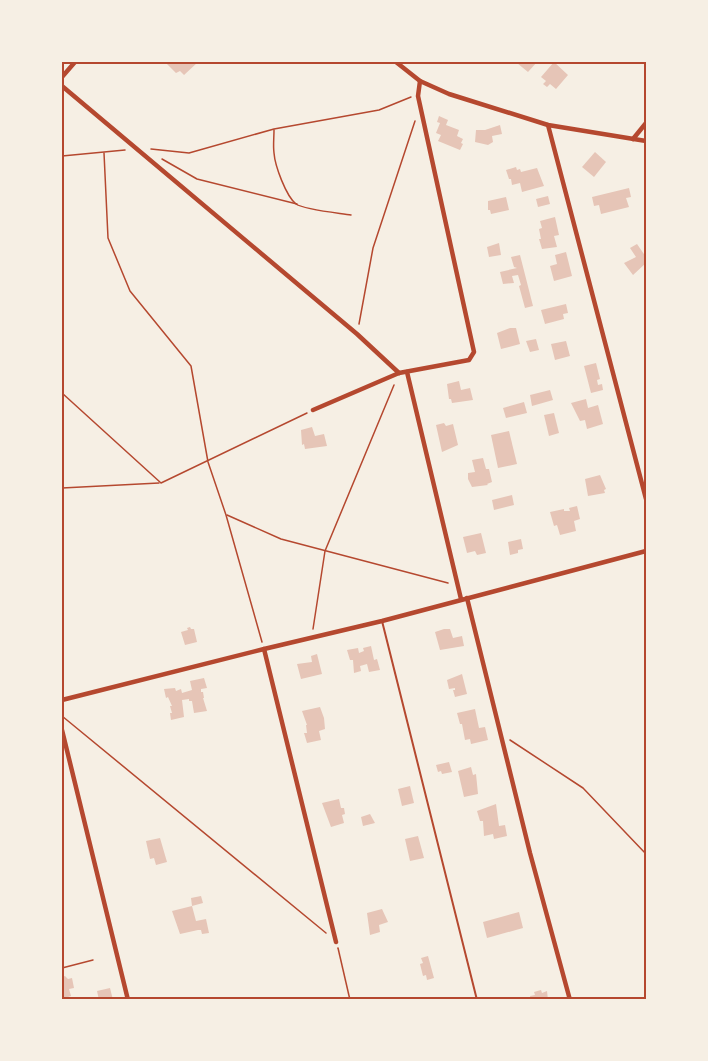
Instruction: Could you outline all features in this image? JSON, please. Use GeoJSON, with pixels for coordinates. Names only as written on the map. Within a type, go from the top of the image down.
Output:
{"type":"FeatureCollection","features":[{"type":"Feature","properties":{"kind":"street"},"geometry":{"type":"LineString","coordinates":[[62,77],[75,62]]}},
{"type":"Feature","properties":{"kind":"street"},"geometry":{"type":"LineString","coordinates":[[396,62],[420,81],[449,94],[549,125],[646,141]]}},
{"type":"Feature","properties":{"kind":"street"},"geometry":{"type":"LineString","coordinates":[[312,410],[399,373],[466,362],[470,360],[474,352],[418,96],[420,81]]}},
{"type":"Feature","properties":{"kind":"street"},"geometry":{"type":"LineString","coordinates":[[62,86],[357,334],[399,373]]}},
{"type":"Feature","properties":{"kind":"street"},"geometry":{"type":"LineString","coordinates":[[633,139],[646,123]]}},
{"type":"Feature","properties":{"kind":"street"},"geometry":{"type":"LineString","coordinates":[[549,125],[646,499]]}},
{"type":"Feature","properties":{"kind":"street"},"geometry":{"type":"LineString","coordinates":[[407,372],[458,583],[501,734],[530,853],[570,999]]}},
{"type":"Feature","properties":{"kind":"street"},"geometry":{"type":"LineString","coordinates":[[62,700],[382,621],[646,551]]}},
{"type":"Feature","properties":{"kind":"street"},"geometry":{"type":"LineString","coordinates":[[264,649],[336,942]]}},
{"type":"Feature","properties":{"kind":"street"},"geometry":{"type":"LineString","coordinates":[[62,730],[128,999]]}},
{"type":"Feature","properties":{"kind":"lane"},"geometry":{"type":"LineString","coordinates":[[382,621],[477,999]]}},
{"type":"Feature","properties":{"kind":"path"},"geometry":{"type":"LineString","coordinates":[[151,149],[189,153],[274,129],[380,110],[418,96]]}},
{"type":"Feature","properties":{"kind":"path"},"geometry":{"type":"LineString","coordinates":[[357,334],[373,248],[420,106]]}},
{"type":"Feature","properties":{"kind":"path"},"geometry":{"type":"LineString","coordinates":[[274,129],[274,154],[287,192],[297,204]]}},
{"type":"Feature","properties":{"kind":"path"},"geometry":{"type":"LineString","coordinates":[[62,156],[135,149]]}},
{"type":"Feature","properties":{"kind":"path"},"geometry":{"type":"LineString","coordinates":[[104,153],[108,238],[130,291],[190,366],[208,462],[226,515],[264,649]]}},
{"type":"Feature","properties":{"kind":"path"},"geometry":{"type":"LineString","coordinates":[[160,158],[198,179],[351,215]]}},
{"type":"Feature","properties":{"kind":"path"},"geometry":{"type":"LineString","coordinates":[[311,638],[325,551],[399,373]]}},
{"type":"Feature","properties":{"kind":"path"},"geometry":{"type":"LineString","coordinates":[[62,393],[161,483]]}},
{"type":"Feature","properties":{"kind":"path"},"geometry":{"type":"LineString","coordinates":[[62,488],[161,483],[312,410]]}},
{"type":"Feature","properties":{"kind":"path"},"geometry":{"type":"LineString","coordinates":[[226,515],[281,539],[452,584],[458,583]]}},
{"type":"Feature","properties":{"kind":"path"},"geometry":{"type":"LineString","coordinates":[[62,716],[336,942],[350,999]]}},
{"type":"Feature","properties":{"kind":"path"},"geometry":{"type":"LineString","coordinates":[[501,734],[583,788],[646,854]]}},
{"type":"Feature","properties":{"kind":"path"},"geometry":{"type":"LineString","coordinates":[[62,968],[93,960]]}},
{"type":"Feature","properties":{"kind":"building"},"geometry":{"type":"Polygon","coordinates":[[[165,62],[198,62],[184,75],[180,71],[176,73],[165,62]]]}},
{"type":"Feature","properties":{"kind":"building"},"geometry":{"type":"Polygon","coordinates":[[[537,62],[528,72],[517,63],[537,62]]]}},
{"type":"Feature","properties":{"kind":"building"},"geometry":{"type":"Polygon","coordinates":[[[554,62],[568,75],[556,89],[550,84],[547,87],[543,84],[546,81],[541,77],[554,62]]]}},
{"type":"Feature","properties":{"kind":"building"},"geometry":{"type":"Polygon","coordinates":[[[439,116],[448,120],[446,125],[459,130],[457,136],[463,139],[460,150],[438,141],[441,135],[436,133],[440,123],[437,122],[439,116]]]}},
{"type":"Feature","properties":{"kind":"building"},"geometry":{"type":"Polygon","coordinates":[[[500,125],[502,134],[492,136],[493,142],[488,145],[475,142],[476,130],[485,130],[500,125]]]}},
{"type":"Feature","properties":{"kind":"building"},"geometry":{"type":"Polygon","coordinates":[[[595,152],[606,162],[594,177],[582,167],[595,152]]]}},
{"type":"Feature","properties":{"kind":"building"},"geometry":{"type":"Polygon","coordinates":[[[516,167],[521,172],[537,168],[544,186],[522,192],[520,183],[512,185],[506,170],[516,167]]]}},
{"type":"Feature","properties":{"kind":"building"},"geometry":{"type":"Polygon","coordinates":[[[629,188],[631,197],[626,198],[629,207],[601,214],[599,205],[594,206],[592,197],[629,188]]]}},
{"type":"Feature","properties":{"kind":"building"},"geometry":{"type":"Polygon","coordinates":[[[548,196],[550,204],[538,207],[536,199],[548,196]]]}},
{"type":"Feature","properties":{"kind":"building"},"geometry":{"type":"Polygon","coordinates":[[[506,197],[509,210],[491,214],[488,210],[488,201],[506,197]]]}},
{"type":"Feature","properties":{"kind":"building"},"geometry":{"type":"Polygon","coordinates":[[[555,217],[559,235],[554,236],[557,247],[542,249],[539,239],[541,239],[539,229],[542,228],[540,221],[555,217]]]}},
{"type":"Feature","properties":{"kind":"building"},"geometry":{"type":"Polygon","coordinates":[[[499,243],[501,255],[489,257],[487,247],[499,243]]]}},
{"type":"Feature","properties":{"kind":"building"},"geometry":{"type":"Polygon","coordinates":[[[637,244],[646,257],[646,263],[633,275],[624,263],[636,257],[630,248],[637,244]]]}},
{"type":"Feature","properties":{"kind":"building"},"geometry":{"type":"Polygon","coordinates":[[[566,252],[572,276],[554,281],[550,266],[557,264],[555,255],[566,252]]]}},
{"type":"Feature","properties":{"kind":"building"},"geometry":{"type":"Polygon","coordinates":[[[520,255],[533,306],[525,308],[518,275],[512,276],[514,283],[503,284],[500,272],[517,268],[514,267],[511,257],[520,255]]]}},
{"type":"Feature","properties":{"kind":"building"},"geometry":{"type":"Polygon","coordinates":[[[566,304],[568,313],[563,314],[564,319],[545,324],[541,310],[566,304]]]}},
{"type":"Feature","properties":{"kind":"building"},"geometry":{"type":"Polygon","coordinates":[[[516,328],[520,344],[501,349],[497,333],[516,328]]]}},
{"type":"Feature","properties":{"kind":"building"},"geometry":{"type":"Polygon","coordinates":[[[536,339],[539,350],[530,352],[526,341],[536,339]]]}},
{"type":"Feature","properties":{"kind":"building"},"geometry":{"type":"Polygon","coordinates":[[[566,341],[570,356],[555,360],[551,344],[566,341]]]}},
{"type":"Feature","properties":{"kind":"building"},"geometry":{"type":"Polygon","coordinates":[[[596,363],[600,379],[597,380],[598,385],[602,384],[603,390],[591,393],[584,366],[596,363]]]}},
{"type":"Feature","properties":{"kind":"building"},"geometry":{"type":"Polygon","coordinates":[[[459,381],[461,390],[470,388],[473,400],[452,403],[449,399],[447,384],[459,381]]]}},
{"type":"Feature","properties":{"kind":"building"},"geometry":{"type":"Polygon","coordinates":[[[550,390],[553,400],[532,406],[530,395],[550,390]]]}},
{"type":"Feature","properties":{"kind":"building"},"geometry":{"type":"Polygon","coordinates":[[[586,399],[588,408],[598,405],[603,424],[587,429],[585,420],[580,421],[571,403],[586,399]]]}},
{"type":"Feature","properties":{"kind":"building"},"geometry":{"type":"Polygon","coordinates":[[[524,402],[527,413],[506,418],[503,408],[524,402]]]}},
{"type":"Feature","properties":{"kind":"building"},"geometry":{"type":"Polygon","coordinates":[[[554,413],[559,433],[549,436],[544,415],[554,413]]]}},
{"type":"Feature","properties":{"kind":"building"},"geometry":{"type":"Polygon","coordinates":[[[444,423],[446,426],[453,424],[458,445],[442,452],[436,425],[444,423]]]}},
{"type":"Feature","properties":{"kind":"building"},"geometry":{"type":"Polygon","coordinates":[[[312,427],[315,436],[324,434],[327,446],[305,449],[304,444],[302,445],[301,430],[312,427]]]}},
{"type":"Feature","properties":{"kind":"building"},"geometry":{"type":"Polygon","coordinates":[[[509,431],[517,464],[498,468],[491,435],[509,431]]]}},
{"type":"Feature","properties":{"kind":"building"},"geometry":{"type":"Polygon","coordinates":[[[483,458],[492,482],[488,485],[472,487],[468,473],[475,472],[472,460],[483,458]]]}},
{"type":"Feature","properties":{"kind":"building"},"geometry":{"type":"Polygon","coordinates":[[[600,475],[606,489],[605,493],[588,496],[585,479],[600,475]]]}},
{"type":"Feature","properties":{"kind":"building"},"geometry":{"type":"Polygon","coordinates":[[[512,495],[514,505],[494,510],[492,500],[512,495]]]}},
{"type":"Feature","properties":{"kind":"building"},"geometry":{"type":"Polygon","coordinates":[[[577,506],[580,519],[574,521],[576,531],[560,535],[557,525],[554,526],[550,512],[564,509],[564,511],[570,511],[569,508],[577,506]]]}},
{"type":"Feature","properties":{"kind":"building"},"geometry":{"type":"Polygon","coordinates":[[[481,533],[486,553],[477,555],[475,551],[467,553],[463,537],[481,533]]]}},
{"type":"Feature","properties":{"kind":"building"},"geometry":{"type":"Polygon","coordinates":[[[521,539],[523,549],[510,555],[508,542],[521,539]]]}},
{"type":"Feature","properties":{"kind":"building"},"geometry":{"type":"Polygon","coordinates":[[[190,627],[194,629],[197,642],[185,645],[181,632],[190,627]]]}},
{"type":"Feature","properties":{"kind":"building"},"geometry":{"type":"Polygon","coordinates":[[[450,629],[453,638],[462,636],[464,646],[440,650],[435,632],[450,629]]]}},
{"type":"Feature","properties":{"kind":"building"},"geometry":{"type":"Polygon","coordinates":[[[371,646],[374,660],[377,659],[380,670],[369,672],[367,664],[360,666],[361,671],[354,673],[353,660],[350,660],[347,650],[358,648],[359,653],[364,651],[363,648],[371,646]]]}},
{"type":"Feature","properties":{"kind":"building"},"geometry":{"type":"Polygon","coordinates":[[[317,654],[322,674],[301,679],[297,664],[312,662],[311,656],[317,654]]]}},
{"type":"Feature","properties":{"kind":"building"},"geometry":{"type":"Polygon","coordinates":[[[462,674],[467,694],[455,697],[453,690],[455,688],[449,689],[447,680],[462,674]]]}},
{"type":"Feature","properties":{"kind":"building"},"geometry":{"type":"Polygon","coordinates":[[[204,678],[207,688],[201,689],[201,692],[203,692],[207,711],[194,713],[192,701],[182,700],[184,717],[171,720],[170,706],[172,706],[168,697],[166,698],[164,689],[175,688],[176,691],[181,689],[182,693],[192,690],[190,681],[204,678]]]}},
{"type":"Feature","properties":{"kind":"building"},"geometry":{"type":"Polygon","coordinates":[[[320,707],[325,729],[319,731],[321,740],[307,743],[304,733],[307,733],[307,725],[302,711],[320,707]]]}},
{"type":"Feature","properties":{"kind":"building"},"geometry":{"type":"Polygon","coordinates":[[[475,709],[479,728],[485,727],[488,740],[471,744],[470,739],[465,740],[457,713],[475,709]]]}},
{"type":"Feature","properties":{"kind":"building"},"geometry":{"type":"Polygon","coordinates":[[[449,762],[452,772],[442,774],[441,771],[438,772],[436,765],[449,762]]]}},
{"type":"Feature","properties":{"kind":"building"},"geometry":{"type":"Polygon","coordinates":[[[471,767],[473,775],[476,774],[478,794],[464,797],[458,771],[471,767]]]}},
{"type":"Feature","properties":{"kind":"building"},"geometry":{"type":"Polygon","coordinates":[[[410,786],[414,803],[402,806],[398,789],[410,786]]]}},
{"type":"Feature","properties":{"kind":"building"},"geometry":{"type":"Polygon","coordinates":[[[339,799],[341,808],[344,808],[345,814],[342,815],[344,823],[331,827],[322,803],[339,799]]]}},
{"type":"Feature","properties":{"kind":"building"},"geometry":{"type":"Polygon","coordinates":[[[496,804],[499,826],[505,825],[507,836],[494,839],[493,834],[484,836],[483,821],[480,821],[477,811],[496,804]]]}},
{"type":"Feature","properties":{"kind":"building"},"geometry":{"type":"Polygon","coordinates":[[[370,814],[375,823],[363,826],[361,817],[370,814]]]}},
{"type":"Feature","properties":{"kind":"building"},"geometry":{"type":"Polygon","coordinates":[[[418,836],[424,858],[410,861],[405,839],[418,836]]]}},
{"type":"Feature","properties":{"kind":"building"},"geometry":{"type":"Polygon","coordinates":[[[160,838],[167,862],[156,865],[154,858],[150,859],[146,841],[160,838]]]}},
{"type":"Feature","properties":{"kind":"building"},"geometry":{"type":"Polygon","coordinates":[[[201,896],[203,903],[192,906],[191,898],[201,896]]]}},
{"type":"Feature","properties":{"kind":"building"},"geometry":{"type":"Polygon","coordinates":[[[192,906],[196,921],[206,919],[209,933],[202,934],[201,930],[198,930],[180,934],[172,911],[192,906]]]}},
{"type":"Feature","properties":{"kind":"building"},"geometry":{"type":"Polygon","coordinates":[[[382,909],[388,922],[379,925],[380,932],[370,935],[367,913],[382,909]]]}},
{"type":"Feature","properties":{"kind":"building"},"geometry":{"type":"Polygon","coordinates":[[[519,912],[523,928],[487,938],[483,922],[519,912]]]}},
{"type":"Feature","properties":{"kind":"building"},"geometry":{"type":"Polygon","coordinates":[[[428,956],[434,978],[427,980],[426,975],[423,976],[420,964],[423,963],[421,958],[428,956]]]}},
{"type":"Feature","properties":{"kind":"building"},"geometry":{"type":"Polygon","coordinates":[[[65,976],[68,979],[72,978],[74,988],[69,989],[71,996],[62,999],[62,977],[65,976]]]}},
{"type":"Feature","properties":{"kind":"building"},"geometry":{"type":"Polygon","coordinates":[[[110,988],[113,1000],[99,1000],[97,991],[110,988]]]}},
{"type":"Feature","properties":{"kind":"building"},"geometry":{"type":"Polygon","coordinates":[[[541,990],[542,993],[547,991],[548,1000],[531,1000],[530,996],[535,995],[534,992],[541,990]]]}}]}
